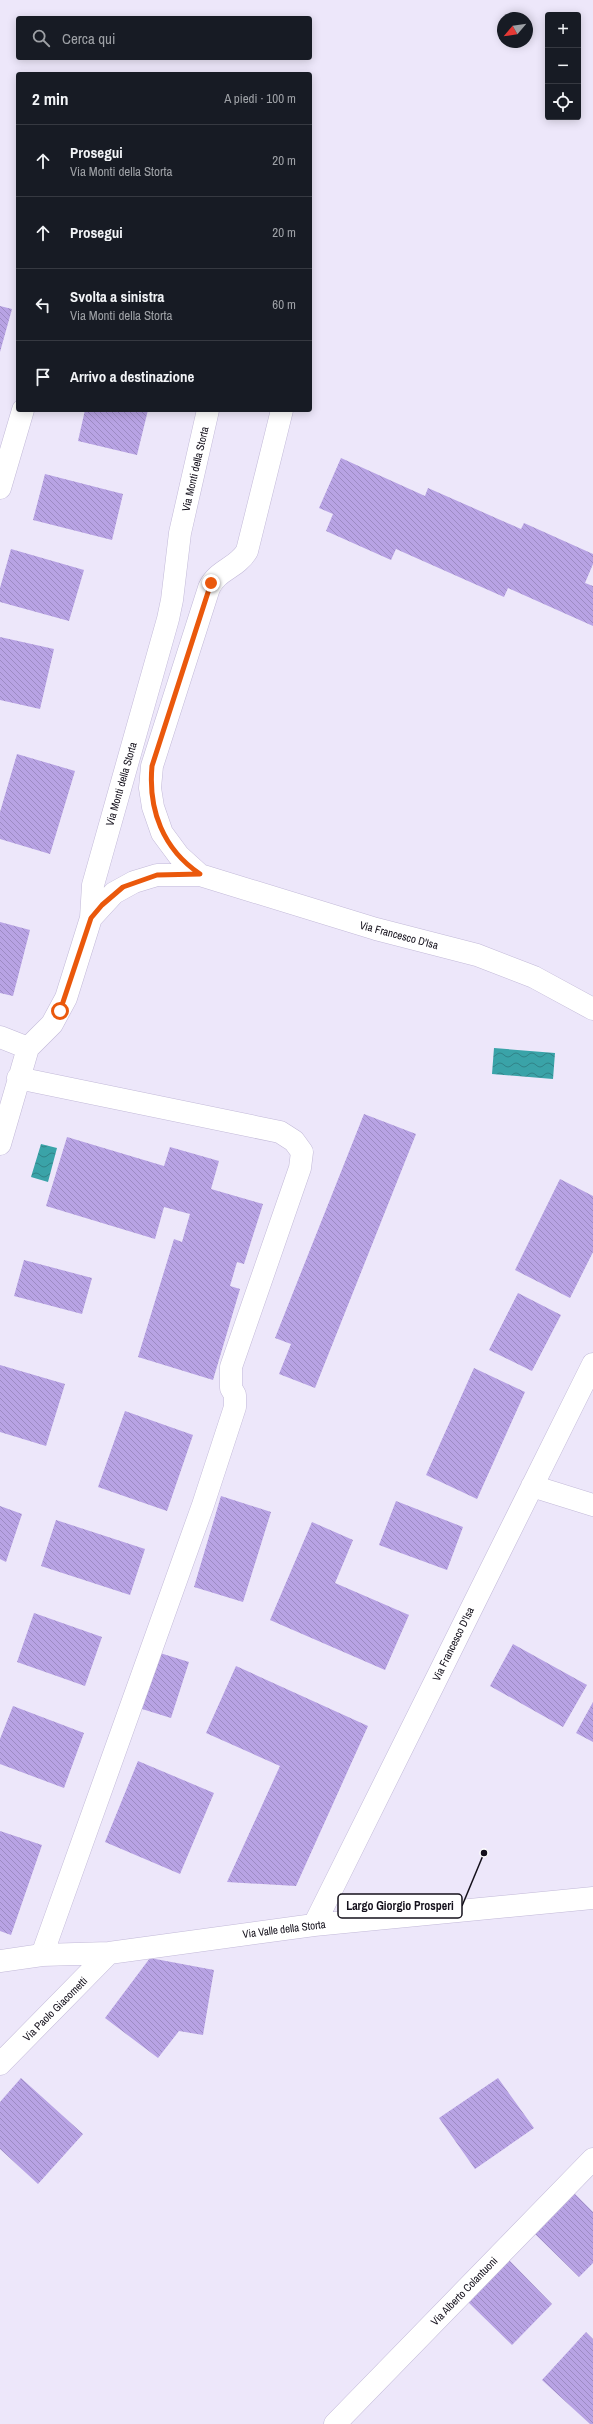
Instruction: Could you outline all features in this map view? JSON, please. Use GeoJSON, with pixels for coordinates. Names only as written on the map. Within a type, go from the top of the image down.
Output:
{"type":"FeatureCollection","features":[{"type":"Feature","properties":{"kind":"street"},"geometry":{"type":"LineString","coordinates":[[0,488],[22,412]]}},
{"type":"Feature","properties":{"kind":"street","name":"Via Monti della Storta"},"geometry":{"type":"LineString","coordinates":[[0,1144],[28,1048],[47,1030],[60,1011],[91,918],[93,885],[172,600],[180,533],[208,412]]}},
{"type":"Feature","properties":{"kind":"street"},"geometry":{"type":"LineString","coordinates":[[200,874],[179,856],[159,825],[151,798],[152,766],[209,588],[214,578],[237,564],[247,551],[282,412]]}},
{"type":"Feature","properties":{"kind":"street"},"geometry":{"type":"LineString","coordinates":[[91,918],[114,893],[134,882],[157,875],[200,874]]}},
{"type":"Feature","properties":{"kind":"street","name":"Via Francesco D'Isa"},"geometry":{"type":"LineString","coordinates":[[200,874],[376,929],[477,955],[534,977],[593,1009]]}},
{"type":"Feature","properties":{"kind":"street"},"geometry":{"type":"LineString","coordinates":[[0,1037],[28,1048]]}},
{"type":"Feature","properties":{"kind":"street"},"geometry":{"type":"LineString","coordinates":[[18,1078],[280,1132],[294,1140],[302,1152],[300,1168],[231,1367],[231,1388],[235,1395],[235,1407],[203,1505],[42,1956]]}},
{"type":"Feature","properties":{"kind":"street","name":"Via Francesco D'Isa"},"geometry":{"type":"LineString","coordinates":[[314,1925],[593,1364]]}},
{"type":"Feature","properties":{"kind":"street"},"geometry":{"type":"LineString","coordinates":[[532,1486],[593,1505]]}},
{"type":"Feature","properties":{"kind":"street","name":"Via Valle della Storta"},"geometry":{"type":"LineString","coordinates":[[0,1961],[42,1956],[109,1953],[314,1925],[593,1898]]}},
{"type":"Feature","properties":{"kind":"street","name":"Via Paolo Giacometti"},"geometry":{"type":"LineString","coordinates":[[0,2064],[109,1953]]}},
{"type":"Feature","properties":{"kind":"street","name":"Via Alberto Colantuoni"},"geometry":{"type":"LineString","coordinates":[[335,2424],[593,2158]]}},
{"type":"Feature","properties":{"kind":"water"},"geometry":{"type":"Polygon","coordinates":[[[494,1048],[555,1053],[553,1079],[492,1074],[494,1048]]]}},
{"type":"Feature","properties":{"kind":"water"},"geometry":{"type":"Polygon","coordinates":[[[41,1144],[57,1148],[48,1182],[31,1177],[41,1144]]]}},
{"type":"Feature","properties":{"kind":"building"},"geometry":{"type":"Polygon","coordinates":[[[0,306],[12,309],[0,352],[0,306]]]}},
{"type":"Feature","properties":{"kind":"building"},"geometry":{"type":"Polygon","coordinates":[[[85,412],[148,412],[137,455],[78,441],[85,412]]]}},
{"type":"Feature","properties":{"kind":"building"},"geometry":{"type":"Polygon","coordinates":[[[341,458],[425,496],[428,488],[521,529],[524,523],[593,554],[593,564],[585,583],[593,586],[593,626],[508,588],[504,597],[396,549],[391,560],[326,531],[333,514],[319,508],[341,458]]]}},
{"type":"Feature","properties":{"kind":"building"},"geometry":{"type":"Polygon","coordinates":[[[45,474],[123,494],[112,540],[33,520],[45,474]]]}},
{"type":"Feature","properties":{"kind":"building"},"geometry":{"type":"Polygon","coordinates":[[[11,549],[84,570],[69,621],[0,602],[0,588],[11,549]]]}},
{"type":"Feature","properties":{"kind":"building"},"geometry":{"type":"Polygon","coordinates":[[[0,637],[54,649],[40,709],[0,700],[0,637]]]}},
{"type":"Feature","properties":{"kind":"building"},"geometry":{"type":"Polygon","coordinates":[[[17,754],[75,771],[50,854],[0,839],[0,812],[17,754]]]}},
{"type":"Feature","properties":{"kind":"building"},"geometry":{"type":"Polygon","coordinates":[[[0,922],[30,930],[13,996],[0,993],[0,922]]]}},
{"type":"Feature","properties":{"kind":"building"},"geometry":{"type":"Polygon","coordinates":[[[364,1114],[416,1134],[315,1388],[279,1374],[291,1344],[275,1338],[364,1114]]]}},
{"type":"Feature","properties":{"kind":"building"},"geometry":{"type":"Polygon","coordinates":[[[67,1137],[164,1166],[170,1147],[219,1161],[211,1189],[263,1204],[244,1264],[237,1262],[230,1286],[240,1289],[213,1380],[138,1357],[174,1239],[182,1242],[190,1214],[164,1207],[155,1239],[46,1206],[67,1137]]]}},
{"type":"Feature","properties":{"kind":"building"},"geometry":{"type":"Polygon","coordinates":[[[560,1179],[593,1196],[593,1252],[570,1298],[515,1270],[560,1179]]]}},
{"type":"Feature","properties":{"kind":"building"},"geometry":{"type":"Polygon","coordinates":[[[24,1260],[92,1278],[82,1314],[14,1296],[24,1260]]]}},
{"type":"Feature","properties":{"kind":"building"},"geometry":{"type":"Polygon","coordinates":[[[518,1293],[561,1315],[532,1371],[489,1350],[518,1293]]]}},
{"type":"Feature","properties":{"kind":"building"},"geometry":{"type":"Polygon","coordinates":[[[0,1365],[65,1384],[46,1446],[0,1432],[0,1365]]]}},
{"type":"Feature","properties":{"kind":"building"},"geometry":{"type":"Polygon","coordinates":[[[474,1368],[525,1392],[477,1499],[426,1475],[474,1368]]]}},
{"type":"Feature","properties":{"kind":"building"},"geometry":{"type":"Polygon","coordinates":[[[125,1411],[193,1435],[167,1511],[98,1487],[125,1411]]]}},
{"type":"Feature","properties":{"kind":"building"},"geometry":{"type":"Polygon","coordinates":[[[221,1496],[271,1512],[243,1602],[194,1587],[221,1496]]]}},
{"type":"Feature","properties":{"kind":"building"},"geometry":{"type":"Polygon","coordinates":[[[396,1501],[463,1527],[447,1570],[379,1545],[396,1501]]]}},
{"type":"Feature","properties":{"kind":"building"},"geometry":{"type":"Polygon","coordinates":[[[0,1506],[22,1514],[6,1562],[0,1559],[0,1506]]]}},
{"type":"Feature","properties":{"kind":"building"},"geometry":{"type":"Polygon","coordinates":[[[56,1520],[145,1549],[130,1595],[41,1566],[56,1520]]]}},
{"type":"Feature","properties":{"kind":"building"},"geometry":{"type":"Polygon","coordinates":[[[312,1522],[353,1540],[335,1583],[409,1615],[385,1670],[270,1620],[312,1522]]]}},
{"type":"Feature","properties":{"kind":"building"},"geometry":{"type":"Polygon","coordinates":[[[34,1613],[102,1637],[85,1686],[17,1662],[34,1613]]]}},
{"type":"Feature","properties":{"kind":"building"},"geometry":{"type":"Polygon","coordinates":[[[513,1644],[587,1685],[563,1727],[490,1686],[513,1644]]]}},
{"type":"Feature","properties":{"kind":"building"},"geometry":{"type":"Polygon","coordinates":[[[160,1653],[189,1662],[171,1718],[142,1709],[160,1653]]]}},
{"type":"Feature","properties":{"kind":"building"},"geometry":{"type":"Polygon","coordinates":[[[236,1666],[368,1726],[296,1886],[227,1882],[280,1766],[206,1733],[236,1666]]]}},
{"type":"Feature","properties":{"kind":"building"},"geometry":{"type":"Polygon","coordinates":[[[593,1702],[593,1742],[576,1733],[593,1702]]]}},
{"type":"Feature","properties":{"kind":"building"},"geometry":{"type":"Polygon","coordinates":[[[13,1706],[84,1733],[64,1788],[0,1764],[0,1739],[13,1706]]]}},
{"type":"Feature","properties":{"kind":"building"},"geometry":{"type":"Polygon","coordinates":[[[138,1761],[214,1793],[180,1874],[105,1842],[138,1761]]]}},
{"type":"Feature","properties":{"kind":"building"},"geometry":{"type":"Polygon","coordinates":[[[0,1831],[42,1845],[11,1935],[0,1931],[0,1831]]]}},
{"type":"Feature","properties":{"kind":"building"},"geometry":{"type":"Polygon","coordinates":[[[150,1958],[214,1970],[203,2035],[179,2031],[158,2058],[105,2018],[150,1958]]]}},
{"type":"Feature","properties":{"kind":"building"},"geometry":{"type":"Polygon","coordinates":[[[21,2078],[83,2134],[38,2184],[0,2149],[0,2102],[21,2078]]]}},
{"type":"Feature","properties":{"kind":"building"},"geometry":{"type":"Polygon","coordinates":[[[498,2078],[534,2128],[475,2169],[439,2118],[498,2078]]]}},
{"type":"Feature","properties":{"kind":"building"},"geometry":{"type":"Polygon","coordinates":[[[573,2192],[593,2212],[593,2263],[579,2277],[533,2232],[573,2192]]]}},
{"type":"Feature","properties":{"kind":"building"},"geometry":{"type":"Polygon","coordinates":[[[508,2259],[552,2304],[512,2345],[467,2301],[508,2259]]]}},
{"type":"Feature","properties":{"kind":"building"},"geometry":{"type":"Polygon","coordinates":[[[586,2332],[593,2339],[593,2424],[590,2424],[542,2380],[586,2332]]]}},
{"type":"Feature","properties":{"kind":"place","name":"Largo Giorgio Prosperi"},"geometry":{"type":"Point","coordinates":[484,1853]}},
{"type":"Feature","properties":{"kind":"route"},"geometry":{"type":"LineString","coordinates":[[60,1011],[66,998],[91,918],[114,893],[134,882],[157,875],[200,874],[189,867],[173,849],[162,833],[153,807],[150,788],[152,766],[211,583]]}}]}
